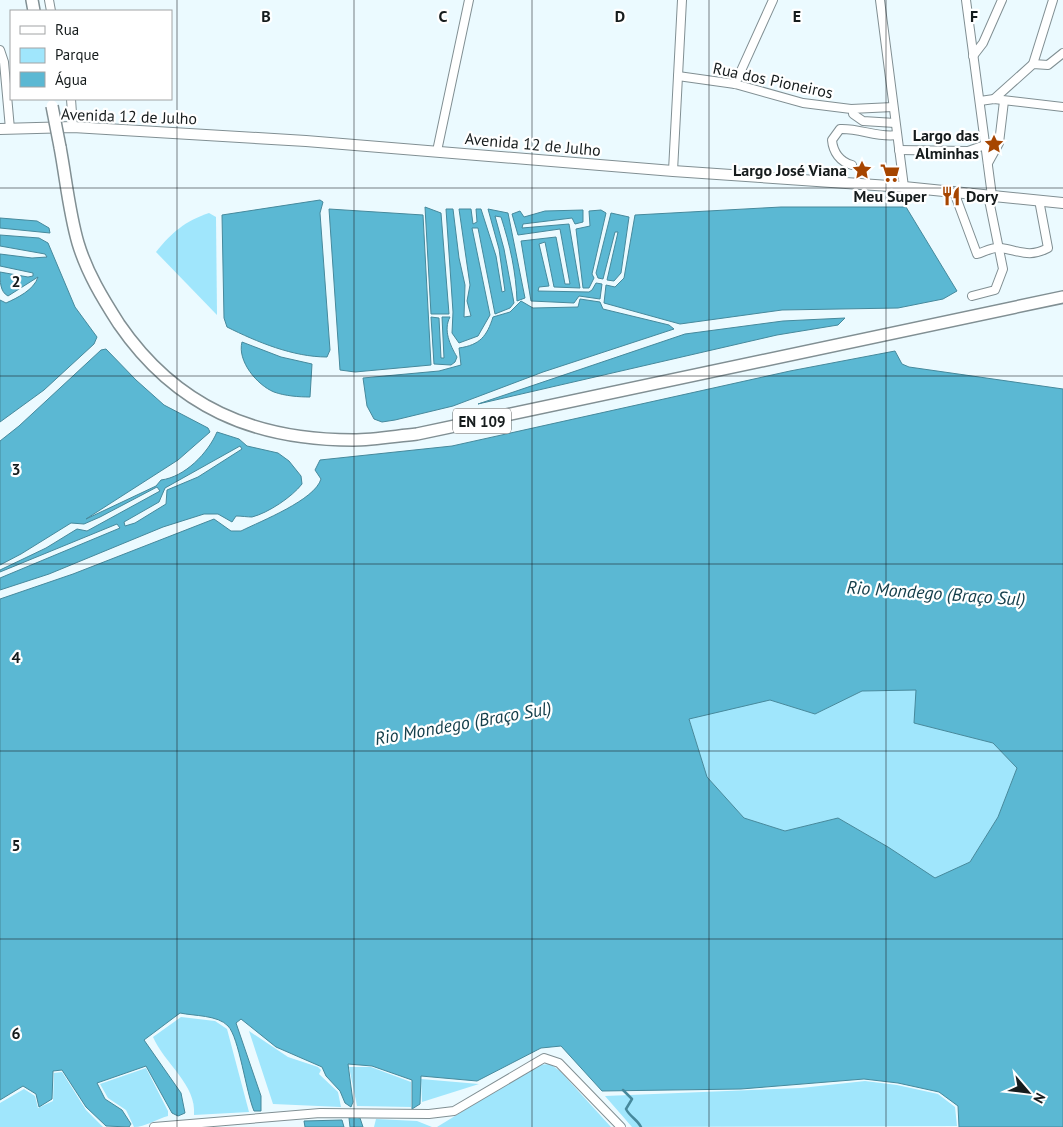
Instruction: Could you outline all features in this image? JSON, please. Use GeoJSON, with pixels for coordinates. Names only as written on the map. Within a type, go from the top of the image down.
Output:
{"type":"FeatureCollection","features":[{"type":"Feature","properties":{"kind":"main road","name":"EN 109"},"geometry":{"type":"LineString","coordinates":[[52,102],[79,244],[100,295],[138,351],[178,388],[218,414],[262,430],[304,437],[354,440],[417,434],[1063,297]]}},
{"type":"Feature","properties":{"kind":"main road","name":"Avenida 12 de Julho"},"geometry":{"type":"LineString","coordinates":[[5,129],[73,127],[436,150],[672,171],[904,187],[1063,203]]}},
{"type":"Feature","properties":{"kind":"street"},"geometry":{"type":"LineString","coordinates":[[436,150],[470,0]]}},
{"type":"Feature","properties":{"kind":"street"},"geometry":{"type":"LineString","coordinates":[[672,171],[682,0]]}},
{"type":"Feature","properties":{"kind":"street"},"geometry":{"type":"LineString","coordinates":[[735,84],[773,0]]}},
{"type":"Feature","properties":{"kind":"street"},"geometry":{"type":"LineString","coordinates":[[880,0],[904,187]]}},
{"type":"Feature","properties":{"kind":"street"},"geometry":{"type":"LineString","coordinates":[[966,0],[986,145],[990,195],[1003,268],[1000,281],[995,290],[972,296]]}},
{"type":"Feature","properties":{"kind":"street"},"geometry":{"type":"LineString","coordinates":[[974,56],[984,43],[1002,0]]}},
{"type":"Feature","properties":{"kind":"street"},"geometry":{"type":"LineString","coordinates":[[994,99],[1033,64],[1053,0]]}},
{"type":"Feature","properties":{"kind":"street"},"geometry":{"type":"LineString","coordinates":[[0,50],[4,62],[5,129]]}},
{"type":"Feature","properties":{"kind":"street"},"geometry":{"type":"LineString","coordinates":[[1033,64],[1048,65],[1063,53]]}},
{"type":"Feature","properties":{"kind":"street","name":"Rua dos Pioneiros"},"geometry":{"type":"LineString","coordinates":[[678,76],[735,84],[802,103],[853,109],[893,107]]}},
{"type":"Feature","properties":{"kind":"street"},"geometry":{"type":"LineString","coordinates":[[980,101],[994,99],[1063,107]]}},
{"type":"Feature","properties":{"kind":"street"},"geometry":{"type":"LineString","coordinates":[[71,100],[73,127]]}},
{"type":"Feature","properties":{"kind":"street"},"geometry":{"type":"LineString","coordinates":[[988,164],[999,144],[1004,101]]}},
{"type":"Feature","properties":{"kind":"street"},"geometry":{"type":"LineString","coordinates":[[853,109],[853,114],[859,120],[895,123]]}},
{"type":"Feature","properties":{"kind":"street"},"geometry":{"type":"LineString","coordinates":[[852,165],[844,163],[832,144],[835,133],[840,129],[870,132],[882,137],[897,135]]}},
{"type":"Feature","properties":{"kind":"street"},"geometry":{"type":"LineString","coordinates":[[899,150],[968,151],[986,145]]}},
{"type":"Feature","properties":{"kind":"street"},"geometry":{"type":"LineString","coordinates":[[954,192],[977,254],[999,247],[1011,251],[1036,254],[1048,248],[1038,200]]}},
{"type":"Feature","properties":{"kind":"street"},"geometry":{"type":"LineString","coordinates":[[154,1127],[320,1113],[429,1114],[454,1111],[544,1058],[559,1063],[621,1127]]}},
{"type":"Feature","properties":{"kind":"green space"},"geometry":{"type":"Polygon","coordinates":[[[209,213],[216,217],[217,315],[156,252],[179,228],[209,213]]]}},
{"type":"Feature","properties":{"kind":"green space"},"geometry":{"type":"Polygon","coordinates":[[[917,690],[914,723],[993,743],[1017,768],[998,817],[970,862],[935,879],[888,847],[838,818],[785,831],[744,818],[707,777],[689,718],[770,700],[815,714],[862,691],[917,690]]]}},
{"type":"Feature","properties":{"kind":"green space"},"geometry":{"type":"Polygon","coordinates":[[[181,1017],[215,1021],[227,1029],[249,1112],[194,1115],[194,1104],[185,1084],[153,1037],[181,1017]]]}},
{"type":"Feature","properties":{"kind":"green space"},"geometry":{"type":"Polygon","coordinates":[[[249,1031],[288,1057],[318,1067],[321,1070],[319,1074],[338,1092],[341,1107],[273,1104],[249,1031]]]}},
{"type":"Feature","properties":{"kind":"green space"},"geometry":{"type":"Polygon","coordinates":[[[550,1064],[560,1071],[611,1127],[437,1127],[538,1065],[550,1064]]]}},
{"type":"Feature","properties":{"kind":"green space"},"geometry":{"type":"Polygon","coordinates":[[[349,1067],[371,1067],[411,1082],[411,1107],[357,1106],[349,1067]]]}},
{"type":"Feature","properties":{"kind":"green space"},"geometry":{"type":"Polygon","coordinates":[[[146,1068],[168,1111],[168,1116],[142,1126],[134,1127],[126,1110],[108,1098],[100,1084],[146,1068]]]}},
{"type":"Feature","properties":{"kind":"green space"},"geometry":{"type":"Polygon","coordinates":[[[62,1072],[86,1110],[103,1127],[0,1127],[0,1103],[24,1089],[35,1096],[38,1108],[53,1101],[54,1073],[62,1072]]]}},
{"type":"Feature","properties":{"kind":"green space"},"geometry":{"type":"Polygon","coordinates":[[[421,1079],[479,1084],[422,1102],[421,1079]]]}},
{"type":"Feature","properties":{"kind":"green space"},"geometry":{"type":"Polygon","coordinates":[[[865,1081],[897,1085],[938,1094],[955,1107],[957,1126],[632,1127],[605,1096],[801,1088],[865,1081]]]}},
{"type":"Feature","properties":{"kind":"green space"},"geometry":{"type":"Polygon","coordinates":[[[376,1119],[417,1121],[432,1127],[374,1127],[376,1119]]]}},
{"type":"Feature","properties":{"kind":"water"},"geometry":{"type":"Polygon","coordinates":[[[320,200],[323,202],[320,213],[330,350],[327,357],[301,354],[276,348],[227,327],[224,318],[222,215],[320,200]]]}},
{"type":"Feature","properties":{"kind":"water"},"geometry":{"type":"Polygon","coordinates":[[[425,207],[441,213],[449,314],[431,314],[425,207]]]}},
{"type":"Feature","properties":{"kind":"water"},"geometry":{"type":"Polygon","coordinates":[[[781,207],[906,207],[957,291],[943,299],[898,308],[782,310],[680,324],[604,303],[606,285],[615,287],[624,278],[635,215],[781,207]]]}},
{"type":"Feature","properties":{"kind":"water"},"geometry":{"type":"Polygon","coordinates":[[[329,209],[423,215],[431,365],[355,372],[340,370],[329,209]]]}},
{"type":"Feature","properties":{"kind":"water"},"geometry":{"type":"Polygon","coordinates":[[[446,209],[453,209],[459,258],[465,285],[464,317],[471,316],[467,301],[470,285],[459,209],[471,209],[473,224],[477,222],[476,209],[481,209],[496,256],[502,292],[505,291],[499,249],[488,209],[508,213],[525,298],[517,301],[514,269],[507,238],[501,217],[495,216],[504,249],[514,303],[510,308],[495,314],[478,228],[472,228],[490,315],[478,336],[459,343],[452,333],[453,312],[446,209]]]}},
{"type":"Feature","properties":{"kind":"water"},"geometry":{"type":"Polygon","coordinates":[[[583,210],[583,222],[575,224],[572,218],[523,224],[522,228],[569,224],[580,288],[554,287],[545,242],[539,244],[549,286],[539,287],[538,291],[589,292],[596,283],[602,284],[600,299],[579,296],[574,303],[531,301],[521,241],[556,237],[565,284],[570,284],[560,229],[518,235],[512,214],[520,211],[524,217],[545,211],[583,210]]]}},
{"type":"Feature","properties":{"kind":"water"},"geometry":{"type":"Polygon","coordinates":[[[601,210],[606,213],[592,274],[594,278],[589,288],[583,288],[576,229],[590,226],[589,211],[601,210]]]}},
{"type":"Feature","properties":{"kind":"water"},"geometry":{"type":"Polygon","coordinates":[[[611,213],[629,217],[621,273],[614,281],[607,280],[618,232],[615,232],[603,279],[598,278],[596,273],[611,213]]]}},
{"type":"Feature","properties":{"kind":"water"},"geometry":{"type":"Polygon","coordinates":[[[0,218],[37,221],[49,228],[50,233],[0,228],[0,218]]]}},
{"type":"Feature","properties":{"kind":"water"},"geometry":{"type":"Polygon","coordinates":[[[0,235],[39,238],[48,243],[75,307],[97,337],[94,344],[44,390],[0,422],[0,300],[6,303],[20,296],[33,286],[38,277],[8,296],[2,289],[0,272],[28,277],[33,276],[33,273],[0,266],[0,254],[32,258],[47,257],[45,254],[0,246],[0,235]]]}},
{"type":"Feature","properties":{"kind":"water"},"geometry":{"type":"Polygon","coordinates":[[[580,299],[600,302],[603,309],[669,325],[674,329],[543,372],[453,406],[395,420],[382,422],[374,419],[367,406],[363,378],[439,371],[461,365],[459,348],[477,342],[485,334],[493,317],[510,312],[521,301],[533,308],[578,307],[580,299]]]}},
{"type":"Feature","properties":{"kind":"water"},"geometry":{"type":"Polygon","coordinates":[[[431,317],[439,318],[441,358],[444,358],[442,317],[450,317],[447,332],[457,357],[451,365],[434,364],[431,317]]]}},
{"type":"Feature","properties":{"kind":"water"},"geometry":{"type":"Polygon","coordinates":[[[845,318],[838,325],[777,335],[478,404],[685,334],[783,321],[845,318]]]}},
{"type":"Feature","properties":{"kind":"water"},"geometry":{"type":"Polygon","coordinates":[[[242,342],[281,357],[312,364],[310,397],[274,392],[261,384],[245,364],[242,357],[242,342]]]}},
{"type":"Feature","properties":{"kind":"water"},"geometry":{"type":"Polygon","coordinates":[[[106,349],[164,405],[208,428],[210,432],[178,460],[86,519],[156,486],[161,480],[170,478],[187,469],[202,456],[217,432],[239,439],[247,446],[278,453],[289,461],[301,476],[302,484],[286,499],[258,515],[252,517],[236,516],[232,522],[218,514],[204,514],[163,527],[49,574],[0,590],[0,578],[120,528],[117,524],[0,572],[0,570],[46,548],[77,529],[87,531],[160,491],[157,487],[84,524],[71,523],[0,565],[0,441],[19,426],[101,350],[106,349]],[[240,446],[165,488],[159,502],[124,522],[125,526],[135,523],[166,504],[167,490],[198,477],[242,449],[240,446]]]}},
{"type":"Feature","properties":{"kind":"water","name":"Rio Mondego (Braço Sul)"},"geometry":{"type":"Polygon","coordinates":[[[895,351],[902,364],[909,367],[1063,389],[1063,1127],[959,1127],[958,1106],[939,1092],[898,1083],[864,1079],[741,1089],[602,1091],[561,1046],[541,1048],[477,1081],[421,1076],[420,1104],[412,1109],[412,1080],[372,1066],[348,1064],[353,1102],[351,1107],[345,1103],[340,1091],[326,1076],[322,1067],[276,1047],[241,1019],[236,1023],[261,1096],[261,1111],[254,1111],[236,1041],[228,1026],[224,1022],[212,1018],[180,1013],[144,1040],[181,1093],[185,1113],[178,1116],[172,1113],[146,1066],[97,1083],[105,1099],[122,1110],[131,1124],[129,1127],[106,1126],[86,1107],[62,1070],[53,1071],[52,1099],[39,1107],[36,1094],[23,1086],[0,1100],[0,599],[73,574],[214,519],[231,531],[241,531],[286,509],[309,495],[317,487],[321,479],[315,470],[320,460],[452,446],[790,371],[895,351]],[[916,690],[862,691],[815,714],[770,700],[689,719],[707,777],[744,818],[785,831],[838,818],[888,847],[935,878],[970,862],[998,817],[1017,768],[993,743],[914,723],[916,690]]]}},
{"type":"Feature","properties":{"kind":"water"},"geometry":{"type":"Polygon","coordinates":[[[349,1118],[360,1118],[363,1127],[350,1127],[349,1118]]]}},
{"type":"Feature","properties":{"kind":"water"},"geometry":{"type":"Polygon","coordinates":[[[342,1120],[344,1127],[305,1127],[304,1121],[342,1120]]]}},
{"type":"Feature","properties":{"kind":"waterway"},"geometry":{"type":"LineString","coordinates":[[623,1090],[632,1099],[626,1109],[641,1127]]}},
{"type":"Feature","properties":{"kind":"place","name":"Largo das Alminhas"},"geometry":{"type":"Point","coordinates":[994,144]}},
{"type":"Feature","properties":{"kind":"place","name":"Largo José Viana"},"geometry":{"type":"Point","coordinates":[862,170]}},
{"type":"Feature","properties":{"kind":"place","name":"Meu Super"},"geometry":{"type":"Point","coordinates":[890,173]}},
{"type":"Feature","properties":{"kind":"place","name":"Dory"},"geometry":{"type":"Point","coordinates":[951,196]}}]}
